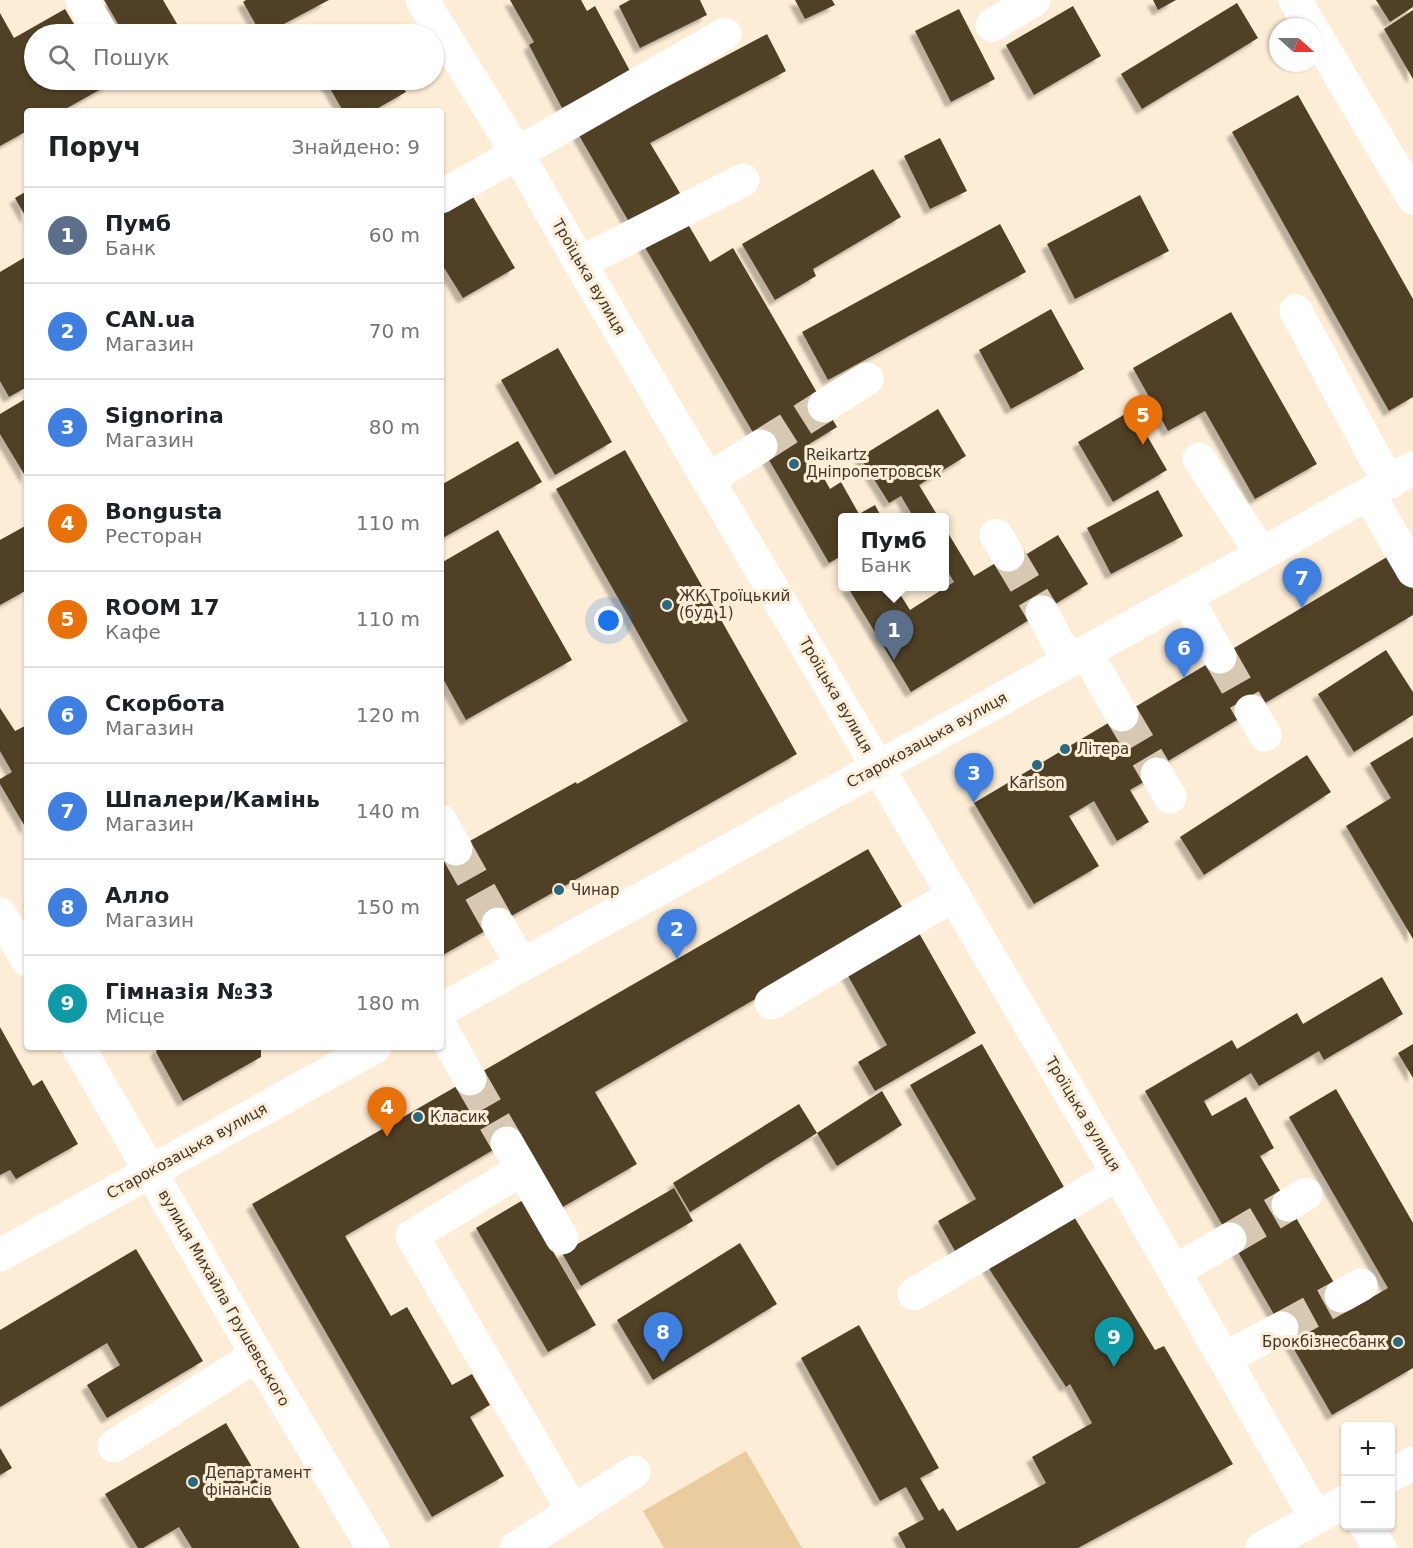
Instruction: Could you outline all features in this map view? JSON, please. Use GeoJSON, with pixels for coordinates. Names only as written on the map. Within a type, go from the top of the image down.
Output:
{"type":"FeatureCollection","features":[{"type":"Feature","properties":{"kind":"street"},"geometry":{"type":"LineString","coordinates":[[82,0],[96,24]]}},
{"type":"Feature","properties":{"kind":"street","name":"Троїцька вулиця"},"geometry":{"type":"LineString","coordinates":[[422,0],[437,24]]}},
{"type":"Feature","properties":{"kind":"street"},"geometry":{"type":"LineString","coordinates":[[992,26],[1034,0]]}},
{"type":"Feature","properties":{"kind":"street"},"geometry":{"type":"LineString","coordinates":[[1295,0],[1306,18]]}},
{"type":"Feature","properties":{"kind":"street"},"geometry":{"type":"LineString","coordinates":[[444,195],[725,34]]}},
{"type":"Feature","properties":{"kind":"street","name":"Троїцька вулиця"},"geometry":{"type":"LineString","coordinates":[[444,35],[517,153],[954,895],[1175,1271],[1316,1518]]}},
{"type":"Feature","properties":{"kind":"street"},"geometry":{"type":"LineString","coordinates":[[1323,45],[1403,159],[1413,198]]}},
{"type":"Feature","properties":{"kind":"street"},"geometry":{"type":"LineString","coordinates":[[580,263],[743,180]]}},
{"type":"Feature","properties":{"kind":"street"},"geometry":{"type":"LineString","coordinates":[[1296,311],[1375,458],[1391,482],[1413,571]]}},
{"type":"Feature","properties":{"kind":"street"},"geometry":{"type":"LineString","coordinates":[[824,406],[867,379]]}},
{"type":"Feature","properties":{"kind":"street"},"geometry":{"type":"LineString","coordinates":[[709,479],[761,446]]}},
{"type":"Feature","properties":{"kind":"street"},"geometry":{"type":"LineString","coordinates":[[1200,459],[1262,554]]}},
{"type":"Feature","properties":{"kind":"street","name":"Старокозацька вулиця"},"geometry":{"type":"LineString","coordinates":[[444,1008],[1391,482]]}},
{"type":"Feature","properties":{"kind":"street"},"geometry":{"type":"LineString","coordinates":[[1186,597],[1220,657]]}},
{"type":"Feature","properties":{"kind":"street"},"geometry":{"type":"LineString","coordinates":[[1042,612],[1058,641],[1078,656],[1122,715]]}},
{"type":"Feature","properties":{"kind":"street"},"geometry":{"type":"LineString","coordinates":[[771,1003],[954,895]]}},
{"type":"Feature","properties":{"kind":"street"},"geometry":{"type":"LineString","coordinates":[[0,914],[24,955]]}},
{"type":"Feature","properties":{"kind":"street"},"geometry":{"type":"LineString","coordinates":[[498,924],[522,965]]}},
{"type":"Feature","properties":{"kind":"street"},"geometry":{"type":"LineString","coordinates":[[444,1033],[470,1079]]}},
{"type":"Feature","properties":{"kind":"street","name":"вулиця Михайла Грушевського"},"geometry":{"type":"LineString","coordinates":[[80,1050],[257,1355],[373,1548]]}},
{"type":"Feature","properties":{"kind":"street","name":"Старокозацька вулиця"},"geometry":{"type":"LineString","coordinates":[[0,1255],[370,1050]]}},
{"type":"Feature","properties":{"kind":"street"},"geometry":{"type":"LineString","coordinates":[[562,1238],[515,1156],[412,1236],[573,1511]]}},
{"type":"Feature","properties":{"kind":"street"},"geometry":{"type":"LineString","coordinates":[[914,1294],[1118,1174]]}},
{"type":"Feature","properties":{"kind":"street"},"geometry":{"type":"LineString","coordinates":[[1175,1271],[1230,1239]]}},
{"type":"Feature","properties":{"kind":"street"},"geometry":{"type":"LineString","coordinates":[[1225,1358],[1282,1328]]}},
{"type":"Feature","properties":{"kind":"street"},"geometry":{"type":"LineString","coordinates":[[114,1446],[257,1355]]}},
{"type":"Feature","properties":{"kind":"street"},"geometry":{"type":"LineString","coordinates":[[1395,1473],[1413,1463]]}},
{"type":"Feature","properties":{"kind":"street"},"geometry":{"type":"LineString","coordinates":[[516,1548],[634,1472]]}},
{"type":"Feature","properties":{"kind":"street"},"geometry":{"type":"LineString","coordinates":[[1262,1548],[1341,1504]]}},
{"type":"Feature","properties":{"kind":"street"},"geometry":{"type":"LineString","coordinates":[[1369,1530],[1380,1548]]}},
{"type":"Feature","properties":{"kind":"shaded area"},"geometry":{"type":"Polygon","coordinates":[[[746,1451],[802,1548],[664,1548],[643,1511],[746,1451]]]}},
{"type":"Feature","properties":{"kind":"building"},"geometry":{"type":"Polygon","coordinates":[[[104,0],[163,0],[177,24],[118,24],[104,0]]]}},
{"type":"Feature","properties":{"kind":"building"},"geometry":{"type":"Polygon","coordinates":[[[246,0],[329,0],[284,24],[255,24],[243,2],[246,0]]]}},
{"type":"Feature","properties":{"kind":"building"},"geometry":{"type":"Polygon","coordinates":[[[510,0],[581,0],[587,11],[595,6],[630,71],[562,108],[529,45],[534,42],[510,0]]]}},
{"type":"Feature","properties":{"kind":"building"},"geometry":{"type":"Polygon","coordinates":[[[630,0],[700,0],[707,15],[640,48],[619,6],[630,0]]]}},
{"type":"Feature","properties":{"kind":"building"},"geometry":{"type":"Polygon","coordinates":[[[795,0],[832,0],[835,5],[805,19],[795,0]]]}},
{"type":"Feature","properties":{"kind":"building"},"geometry":{"type":"Polygon","coordinates":[[[1153,0],[1176,0],[1158,10],[1153,0]]]}},
{"type":"Feature","properties":{"kind":"building"},"geometry":{"type":"Polygon","coordinates":[[[1376,0],[1413,0],[1413,7],[1390,22],[1376,0]]]}},
{"type":"Feature","properties":{"kind":"building"},"geometry":{"type":"Polygon","coordinates":[[[1237,3],[1258,38],[1142,109],[1121,74],[1237,3]]]}},
{"type":"Feature","properties":{"kind":"building"},"geometry":{"type":"Polygon","coordinates":[[[1073,6],[1101,56],[1034,95],[1006,45],[1073,6]]]}},
{"type":"Feature","properties":{"kind":"building"},"geometry":{"type":"Polygon","coordinates":[[[65,9],[74,24],[39,24],[65,9]]]}},
{"type":"Feature","properties":{"kind":"building"},"geometry":{"type":"Polygon","coordinates":[[[959,9],[995,79],[951,102],[915,31],[959,9]]]}},
{"type":"Feature","properties":{"kind":"building"},"geometry":{"type":"Polygon","coordinates":[[[1413,10],[1413,79],[1384,29],[1413,10]]]}},
{"type":"Feature","properties":{"kind":"building"},"geometry":{"type":"Polygon","coordinates":[[[0,13],[14,38],[24,32],[24,90],[99,90],[67,108],[24,108],[24,133],[0,146],[0,13]]]}},
{"type":"Feature","properties":{"kind":"building"},"geometry":{"type":"Polygon","coordinates":[[[767,34],[786,71],[650,143],[680,193],[629,222],[573,125],[631,106],[767,34]]]}},
{"type":"Feature","properties":{"kind":"building"},"geometry":{"type":"Polygon","coordinates":[[[331,90],[405,90],[406,92],[378,108],[341,108],[331,90]]]}},
{"type":"Feature","properties":{"kind":"building"},"geometry":{"type":"Polygon","coordinates":[[[1298,95],[1413,299],[1413,397],[1389,411],[1232,132],[1298,95]]]}},
{"type":"Feature","properties":{"kind":"building"},"geometry":{"type":"Polygon","coordinates":[[[940,138],[967,191],[930,209],[904,156],[940,138]]]}},
{"type":"Feature","properties":{"kind":"building"},"geometry":{"type":"Polygon","coordinates":[[[873,169],[901,217],[813,269],[816,276],[775,300],[742,244],[873,169]]]}},
{"type":"Feature","properties":{"kind":"building"},"geometry":{"type":"Polygon","coordinates":[[[469,190],[515,268],[463,298],[444,268],[444,204],[469,190]]]}},
{"type":"Feature","properties":{"kind":"building"},"geometry":{"type":"Polygon","coordinates":[[[24,193],[24,214],[15,198],[24,193]]]}},
{"type":"Feature","properties":{"kind":"building"},"geometry":{"type":"Polygon","coordinates":[[[1140,195],[1169,251],[1075,299],[1047,244],[1140,195]]]}},
{"type":"Feature","properties":{"kind":"building"},"geometry":{"type":"Polygon","coordinates":[[[685,219],[710,262],[733,248],[837,427],[806,446],[830,489],[841,482],[858,513],[838,513],[838,558],[829,563],[643,244],[685,219]]]}},
{"type":"Feature","properties":{"kind":"building"},"geometry":{"type":"Polygon","coordinates":[[[1000,224],[1026,272],[828,380],[802,332],[1000,224]]]}},
{"type":"Feature","properties":{"kind":"building"},"geometry":{"type":"Polygon","coordinates":[[[24,258],[24,389],[9,397],[0,381],[0,272],[24,258]]]}},
{"type":"Feature","properties":{"kind":"building"},"geometry":{"type":"Polygon","coordinates":[[[1051,309],[1084,369],[1011,409],[979,350],[1051,309]]]}},
{"type":"Feature","properties":{"kind":"building"},"geometry":{"type":"Polygon","coordinates":[[[1231,312],[1317,464],[1255,499],[1205,411],[1168,431],[1133,368],[1231,312]]]}},
{"type":"Feature","properties":{"kind":"building"},"geometry":{"type":"Polygon","coordinates":[[[558,348],[612,442],[555,475],[501,380],[558,348]]]}},
{"type":"Feature","properties":{"kind":"building"},"geometry":{"type":"Polygon","coordinates":[[[24,400],[24,474],[0,434],[0,414],[24,400]]]}},
{"type":"Feature","properties":{"kind":"building"},"geometry":{"type":"Polygon","coordinates":[[[938,409],[966,456],[919,485],[936,513],[911,513],[901,496],[889,503],[860,457],[938,409]]]}},
{"type":"Feature","properties":{"kind":"building"},"geometry":{"type":"Polygon","coordinates":[[[1132,410],[1167,470],[1113,502],[1078,442],[1132,410]]]}},
{"type":"Feature","properties":{"kind":"building"},"geometry":{"type":"Polygon","coordinates":[[[518,441],[542,482],[444,537],[444,483],[518,441]]]}},
{"type":"Feature","properties":{"kind":"building","name":"ЖК Троїцький (буд 1)"},"geometry":{"type":"Polygon","coordinates":[[[625,450],[797,754],[444,954],[444,855],[688,721],[556,489],[625,450]]]}},
{"type":"Feature","properties":{"kind":"building"},"geometry":{"type":"Polygon","coordinates":[[[1158,490],[1183,536],[1111,574],[1087,528],[1158,490]]]}},
{"type":"Feature","properties":{"kind":"building"},"geometry":{"type":"Polygon","coordinates":[[[875,505],[879,513],[861,513],[875,505]]]}},
{"type":"Feature","properties":{"kind":"building"},"geometry":{"type":"Polygon","coordinates":[[[24,527],[24,592],[0,605],[0,540],[24,527]]]}},
{"type":"Feature","properties":{"kind":"building"},"geometry":{"type":"Polygon","coordinates":[[[498,530],[572,660],[466,720],[444,680],[444,561],[498,530]]]}},
{"type":"Feature","properties":{"kind":"building"},"geometry":{"type":"Polygon","coordinates":[[[949,535],[974,576],[1017,550],[1022,557],[1058,535],[1088,584],[911,692],[850,591],[898,591],[910,610],[940,591],[949,591],[949,585],[954,582],[949,574],[949,535]]]}},
{"type":"Feature","properties":{"kind":"building"},"geometry":{"type":"Polygon","coordinates":[[[1392,554],[1413,589],[1413,615],[1168,761],[1171,766],[1130,790],[1149,822],[1117,841],[1094,801],[1069,816],[1099,866],[1034,904],[974,803],[1392,554]]]}},
{"type":"Feature","properties":{"kind":"building"},"geometry":{"type":"Polygon","coordinates":[[[1386,650],[1413,692],[1413,715],[1354,752],[1318,694],[1386,650]]]}},
{"type":"Feature","properties":{"kind":"building"},"geometry":{"type":"Polygon","coordinates":[[[0,708],[15,731],[24,726],[24,825],[0,784],[0,779],[12,772],[0,751],[0,708]]]}},
{"type":"Feature","properties":{"kind":"building"},"geometry":{"type":"Polygon","coordinates":[[[1413,737],[1413,939],[1346,826],[1391,798],[1370,763],[1413,737]]]}},
{"type":"Feature","properties":{"kind":"building"},"geometry":{"type":"Polygon","coordinates":[[[1307,755],[1331,792],[1204,875],[1180,837],[1307,755]]]}},
{"type":"Feature","properties":{"kind":"building"},"geometry":{"type":"Polygon","coordinates":[[[868,849],[905,912],[595,1092],[637,1164],[561,1208],[519,1135],[345,1236],[391,1316],[407,1307],[452,1385],[472,1374],[490,1405],[470,1417],[504,1476],[432,1517],[252,1204],[868,849]]]}},
{"type":"Feature","properties":{"kind":"building"},"geometry":{"type":"Polygon","coordinates":[[[915,926],[976,1033],[875,1091],[858,1062],[887,1045],[843,967],[915,926]]]}},
{"type":"Feature","properties":{"kind":"building"},"geometry":{"type":"Polygon","coordinates":[[[1382,977],[1403,1014],[1324,1060],[1319,1051],[1259,1086],[1251,1073],[1204,1101],[1212,1116],[1246,1097],[1274,1148],[1260,1156],[1350,1310],[1388,1288],[1289,1117],[1336,1089],[1413,1223],[1413,1368],[1332,1415],[1145,1091],[1232,1040],[1237,1049],[1297,1013],[1303,1024],[1382,977]]]}},
{"type":"Feature","properties":{"kind":"building"},"geometry":{"type":"Polygon","coordinates":[[[0,1027],[33,1086],[42,1080],[78,1144],[16,1179],[10,1170],[0,1175],[0,1027]]]}},
{"type":"Feature","properties":{"kind":"building"},"geometry":{"type":"Polygon","coordinates":[[[982,1044],[1068,1194],[959,1258],[938,1221],[976,1199],[910,1085],[982,1044]]]}},
{"type":"Feature","properties":{"kind":"building"},"geometry":{"type":"Polygon","coordinates":[[[1413,1044],[1413,1078],[1398,1053],[1413,1044]]]}},
{"type":"Feature","properties":{"kind":"building"},"geometry":{"type":"Polygon","coordinates":[[[157,1050],[261,1050],[261,1057],[183,1101],[157,1050]]]}},
{"type":"Feature","properties":{"kind":"building"},"geometry":{"type":"Polygon","coordinates":[[[882,1091],[902,1125],[837,1166],[817,1133],[882,1091]]]}},
{"type":"Feature","properties":{"kind":"building"},"geometry":{"type":"Polygon","coordinates":[[[799,1104],[817,1133],[690,1212],[673,1183],[799,1104]]]}},
{"type":"Feature","properties":{"kind":"building"},"geometry":{"type":"Polygon","coordinates":[[[674,1188],[693,1221],[581,1286],[562,1253],[674,1188]]]}},
{"type":"Feature","properties":{"kind":"building"},"geometry":{"type":"Polygon","coordinates":[[[523,1200],[596,1325],[548,1352],[476,1228],[523,1200]]]}},
{"type":"Feature","properties":{"kind":"building"},"geometry":{"type":"Polygon","coordinates":[[[1070,1210],[1155,1350],[1164,1346],[1233,1464],[1078,1548],[906,1548],[898,1533],[924,1519],[906,1487],[880,1501],[801,1358],[859,1325],[939,1468],[920,1478],[939,1511],[943,1508],[957,1531],[1046,1483],[1032,1457],[1092,1423],[1070,1384],[1066,1387],[984,1261],[1070,1210]]]}},
{"type":"Feature","properties":{"kind":"building"},"geometry":{"type":"Polygon","coordinates":[[[740,1243],[777,1304],[653,1380],[617,1320],[740,1243]]]}},
{"type":"Feature","properties":{"kind":"building"},"geometry":{"type":"Polygon","coordinates":[[[136,1249],[203,1361],[107,1418],[87,1385],[120,1365],[107,1343],[0,1407],[0,1330],[136,1249]]]}},
{"type":"Feature","properties":{"kind":"building","name":"Департамент фінансів"},"geometry":{"type":"Polygon","coordinates":[[[226,1423],[300,1548],[192,1548],[179,1527],[143,1548],[138,1548],[105,1494],[226,1423]]]}},
{"type":"Feature","properties":{"kind":"building"},"geometry":{"type":"Polygon","coordinates":[[[0,1448],[12,1468],[0,1475],[0,1448]]]}},
{"type":"Feature","properties":{"kind":"tunnel"},"geometry":{"type":"LineString","coordinates":[[761,446],[824,406]]}},
{"type":"Feature","properties":{"kind":"tunnel"},"geometry":{"type":"LineString","coordinates":[[1008,555],[1042,612]]}},
{"type":"Feature","properties":{"kind":"tunnel"},"geometry":{"type":"LineString","coordinates":[[1220,657],[1251,711]]}},
{"type":"Feature","properties":{"kind":"tunnel"},"geometry":{"type":"LineString","coordinates":[[1122,715],[1157,774]]}},
{"type":"Feature","properties":{"kind":"tunnel"},"geometry":{"type":"LineString","coordinates":[[456,849],[498,924]]}},
{"type":"Feature","properties":{"kind":"tunnel"},"geometry":{"type":"LineString","coordinates":[[470,1079],[507,1143]]}},
{"type":"Feature","properties":{"kind":"tunnel"},"geometry":{"type":"LineString","coordinates":[[1230,1239],[1288,1205]]}},
{"type":"Feature","properties":{"kind":"tunnel"},"geometry":{"type":"LineString","coordinates":[[1282,1328],[1341,1296]]}},
{"type":"Feature","properties":{"kind":"place","name":"ROOM 17"},"geometry":{"type":"Point","coordinates":[1143,445]}},
{"type":"Feature","properties":{"kind":"place","name":"Reikartz Дніпропетровськ"},"geometry":{"type":"Point","coordinates":[794,464]}},
{"type":"Feature","properties":{"kind":"place","name":"ЖК Троїцький (буд 1)"},"geometry":{"type":"Point","coordinates":[667,605]}},
{"type":"Feature","properties":{"kind":"place","name":"Шпалери/Камінь"},"geometry":{"type":"Point","coordinates":[1302,608]}},
{"type":"Feature","properties":{"kind":"place","name":"Пумб"},"geometry":{"type":"Point","coordinates":[894,660]}},
{"type":"Feature","properties":{"kind":"place","name":"Скорбота"},"geometry":{"type":"Point","coordinates":[1184,678]}},
{"type":"Feature","properties":{"kind":"place","name":"Літера"},"geometry":{"type":"Point","coordinates":[1065,749]}},
{"type":"Feature","properties":{"kind":"place","name":"Karlson"},"geometry":{"type":"Point","coordinates":[1037,765]}},
{"type":"Feature","properties":{"kind":"place","name":"Signorina"},"geometry":{"type":"Point","coordinates":[974,803]}},
{"type":"Feature","properties":{"kind":"place","name":"Чинар"},"geometry":{"type":"Point","coordinates":[559,890]}},
{"type":"Feature","properties":{"kind":"place","name":"CAN.ua"},"geometry":{"type":"Point","coordinates":[677,959]}},
{"type":"Feature","properties":{"kind":"place","name":"Класик"},"geometry":{"type":"Point","coordinates":[418,1117]}},
{"type":"Feature","properties":{"kind":"place","name":"Bongusta"},"geometry":{"type":"Point","coordinates":[387,1137]}},
{"type":"Feature","properties":{"kind":"place","name":"Брокбізнесбанк"},"geometry":{"type":"Point","coordinates":[1398,1342]}},
{"type":"Feature","properties":{"kind":"place","name":"Алло"},"geometry":{"type":"Point","coordinates":[663,1362]}},
{"type":"Feature","properties":{"kind":"place","name":"Гімназія №33"},"geometry":{"type":"Point","coordinates":[1114,1367]}},
{"type":"Feature","properties":{"kind":"place","name":"Департамент фінансів"},"geometry":{"type":"Point","coordinates":[193,1482]}}]}
